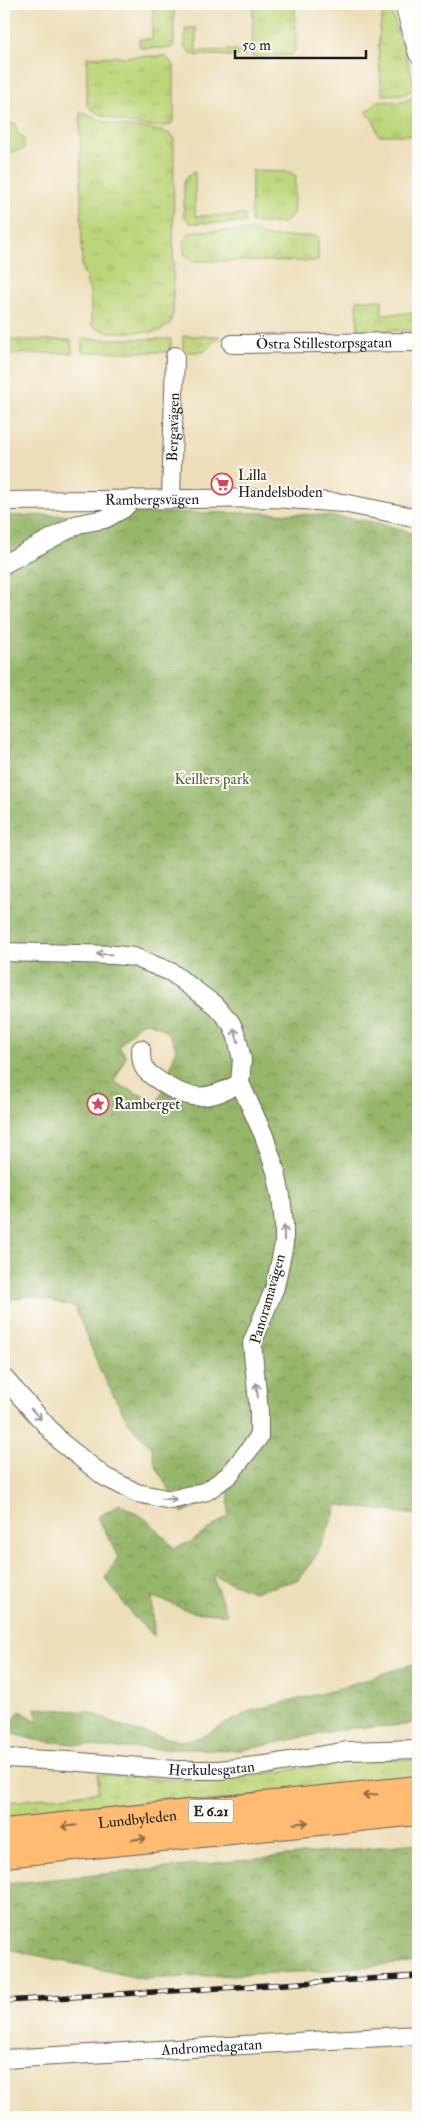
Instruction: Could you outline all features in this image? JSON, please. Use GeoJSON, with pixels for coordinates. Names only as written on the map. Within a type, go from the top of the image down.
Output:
{"type":"FeatureCollection","features":[{"type":"Feature","properties":{"kind":"highway","name":"Lundbyleden"},"geometry":{"type":"LineString","coordinates":[[4,1832],[418,1790]]}},
{"type":"Feature","properties":{"kind":"highway","name":"Lundbyleden"},"geometry":{"type":"LineString","coordinates":[[4,1853],[418,1811]]}},
{"type":"Feature","properties":{"kind":"street"},"geometry":{"type":"LineString","coordinates":[[404,4],[418,54]]}},
{"type":"Feature","properties":{"kind":"street","name":"Östra Stillestorpsgatan"},"geometry":{"type":"LineString","coordinates":[[232,344],[418,342]]}},
{"type":"Feature","properties":{"kind":"street","name":"Bergavägen"},"geometry":{"type":"LineString","coordinates":[[171,499],[175,356]]}},
{"type":"Feature","properties":{"kind":"street","name":"Rambergsvägen"},"geometry":{"type":"LineString","coordinates":[[4,501],[274,498],[343,503],[418,518]]}},
{"type":"Feature","properties":{"kind":"street"},"geometry":{"type":"LineString","coordinates":[[4,564],[78,524],[105,518],[123,509],[133,499]]}},
{"type":"Feature","properties":{"kind":"street","name":"Panoramavägen"},"geometry":{"type":"LineString","coordinates":[[4,952],[134,957],[171,972],[216,1006],[231,1023],[237,1037],[242,1060],[240,1083],[264,1136],[276,1172],[284,1225],[284,1244],[274,1287],[252,1343],[260,1412],[260,1436],[229,1475],[207,1491],[171,1500],[137,1494],[105,1477],[62,1443],[4,1378]]}},
{"type":"Feature","properties":{"kind":"street"},"geometry":{"type":"LineString","coordinates":[[141,1049],[141,1063],[145,1071],[179,1094],[203,1097],[217,1095],[240,1083]]}},
{"type":"Feature","properties":{"kind":"street","name":"Herkulesgatan"},"geometry":{"type":"LineString","coordinates":[[4,1758],[175,1770],[219,1770],[347,1751],[418,1750]]}},
{"type":"Feature","properties":{"kind":"street","name":"Andromedagatan"},"geometry":{"type":"LineString","coordinates":[[4,2059],[418,2035]]}},
{"type":"Feature","properties":{"kind":"green space"},"geometry":{"type":"Polygon","coordinates":[[[389,4],[416,88],[404,94],[383,95],[378,50],[380,27],[386,5],[389,4]]]}},
{"type":"Feature","properties":{"kind":"green space"},"geometry":{"type":"Polygon","coordinates":[[[253,6],[295,6],[296,49],[291,55],[252,57],[253,6]]]}},
{"type":"Feature","properties":{"kind":"green space"},"geometry":{"type":"Polygon","coordinates":[[[153,7],[170,8],[174,11],[174,46],[172,48],[141,48],[139,46],[139,39],[152,39],[153,7]]]}},
{"type":"Feature","properties":{"kind":"green space"},"geometry":{"type":"Polygon","coordinates":[[[185,28],[196,28],[196,51],[245,50],[245,56],[195,55],[185,48],[185,28]]]}},
{"type":"Feature","properties":{"kind":"green space"},"geometry":{"type":"Polygon","coordinates":[[[165,56],[174,65],[174,119],[171,124],[153,126],[127,123],[102,115],[87,105],[87,57],[165,56]]]}},
{"type":"Feature","properties":{"kind":"green space"},"geometry":{"type":"Polygon","coordinates":[[[416,95],[418,98],[418,140],[416,135],[378,135],[375,123],[366,112],[378,101],[403,102],[416,95]]]}},
{"type":"Feature","properties":{"kind":"green space"},"geometry":{"type":"Polygon","coordinates":[[[80,112],[112,124],[163,131],[174,137],[173,314],[170,324],[160,331],[108,332],[92,326],[90,292],[82,268],[80,112]]]}},
{"type":"Feature","properties":{"kind":"green space"},"geometry":{"type":"Polygon","coordinates":[[[4,123],[16,124],[17,133],[24,138],[24,149],[12,152],[4,159],[4,123]]]}},
{"type":"Feature","properties":{"kind":"green space"},"geometry":{"type":"Polygon","coordinates":[[[195,171],[195,216],[245,215],[245,223],[190,223],[184,216],[184,180],[195,171]]]}},
{"type":"Feature","properties":{"kind":"green space"},"geometry":{"type":"Polygon","coordinates":[[[252,171],[290,172],[296,176],[293,214],[284,223],[251,223],[252,171]]]}},
{"type":"Feature","properties":{"kind":"green space"},"geometry":{"type":"Polygon","coordinates":[[[192,231],[259,231],[268,237],[318,236],[318,261],[192,261],[184,254],[184,240],[192,231]]]}},
{"type":"Feature","properties":{"kind":"green space"},"geometry":{"type":"Polygon","coordinates":[[[357,300],[382,300],[382,314],[418,313],[418,330],[358,331],[357,300]]]}},
{"type":"Feature","properties":{"kind":"green space"},"geometry":{"type":"Polygon","coordinates":[[[183,336],[220,336],[204,352],[188,352],[183,347],[183,336]]]}},
{"type":"Feature","properties":{"kind":"green space"},"geometry":{"type":"Polygon","coordinates":[[[82,339],[171,339],[171,352],[82,352],[82,339]]]}},
{"type":"Feature","properties":{"kind":"green space"},"geometry":{"type":"Polygon","coordinates":[[[4,340],[71,340],[72,353],[4,354],[4,340]]]}},
{"type":"Feature","properties":{"kind":"green space","name":"Keillers park"},"geometry":{"type":"Polygon","coordinates":[[[175,513],[302,514],[378,523],[418,535],[418,1515],[338,1505],[318,1553],[298,1580],[253,1592],[212,1575],[227,1615],[192,1612],[152,1596],[154,1636],[134,1617],[105,1578],[118,1557],[98,1517],[120,1504],[149,1521],[174,1548],[191,1542],[228,1516],[229,1491],[182,1513],[155,1465],[152,1448],[128,1422],[100,1370],[75,1307],[30,1296],[4,1301],[4,516],[175,513]],[[147,1022],[139,1024],[119,1046],[126,1056],[114,1082],[157,1103],[167,1082],[176,1048],[162,1028],[147,1022]]]}},
{"type":"Feature","properties":{"kind":"green space"},"geometry":{"type":"Polygon","coordinates":[[[418,1662],[418,1721],[406,1725],[342,1729],[243,1750],[112,1748],[34,1740],[9,1732],[13,1721],[20,1711],[38,1721],[35,1708],[90,1712],[131,1730],[181,1741],[201,1737],[250,1711],[331,1691],[418,1662]]]}},
{"type":"Feature","properties":{"kind":"green space"},"geometry":{"type":"Polygon","coordinates":[[[380,1759],[418,1760],[418,1780],[5,1822],[8,1814],[8,1802],[98,1792],[98,1774],[196,1780],[247,1776],[342,1762],[380,1759]]]}},
{"type":"Feature","properties":{"kind":"green space"},"geometry":{"type":"Polygon","coordinates":[[[418,1843],[418,1962],[319,1971],[143,1979],[4,1948],[4,1884],[418,1843]]]}},
{"type":"Feature","properties":{"kind":"railway"},"geometry":{"type":"LineString","coordinates":[[4,2001],[418,1976]]}},
{"type":"Feature","properties":{"kind":"place","name":"Lilla Handelsboden"},"geometry":{"type":"Point","coordinates":[222,484]}},
{"type":"Feature","properties":{"kind":"place","name":"Ramberget"},"geometry":{"type":"Point","coordinates":[98,1104]}}]}
